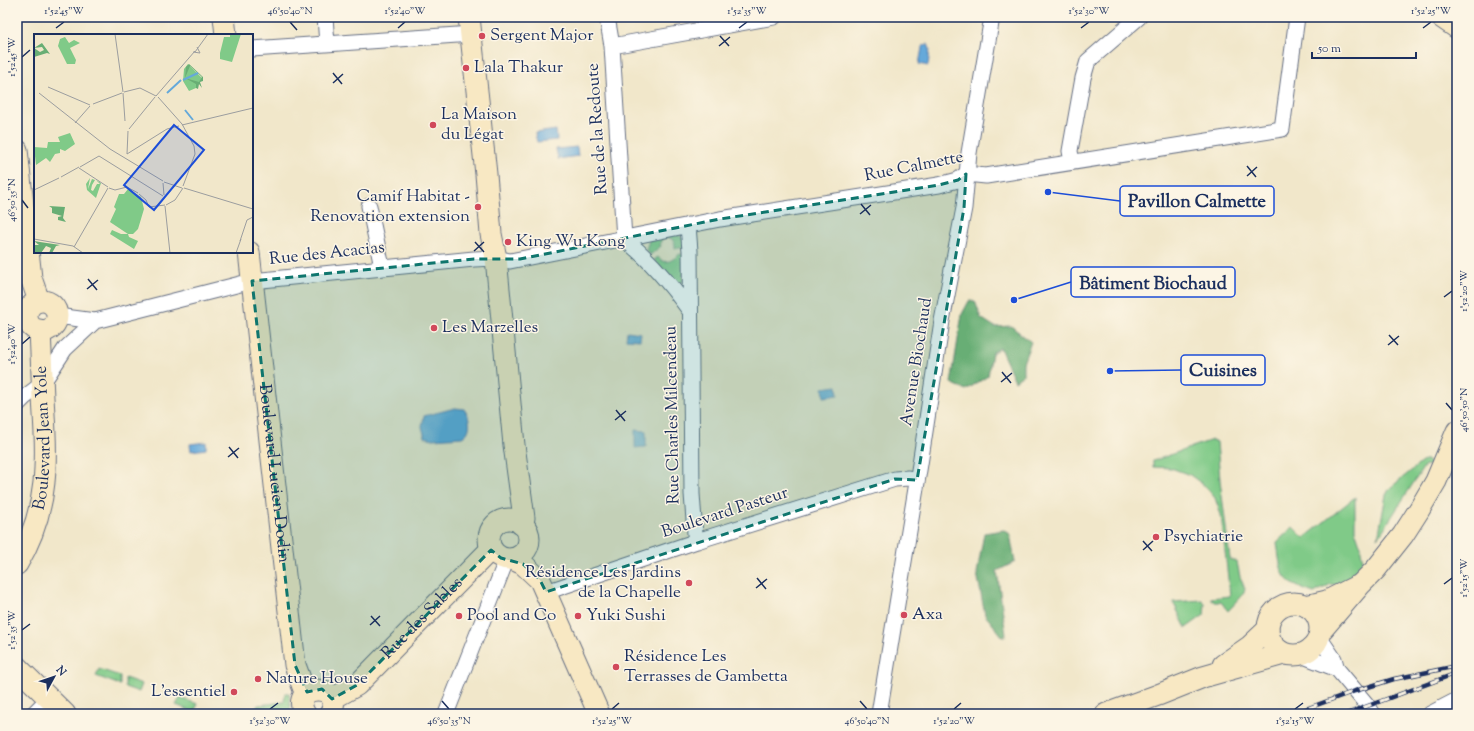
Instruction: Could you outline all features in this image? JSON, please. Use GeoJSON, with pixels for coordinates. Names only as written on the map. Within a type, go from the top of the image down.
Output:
{"type":"FeatureCollection","features":[{"type":"Feature","properties":{"kind":"street"},"geometry":{"type":"LineString","coordinates":[[224,17],[226,34]]}},
{"type":"Feature","properties":{"kind":"street"},"geometry":{"type":"LineString","coordinates":[[325,17],[327,44]]}},
{"type":"Feature","properties":{"kind":"street","name":"Rue de la Redoute"},"geometry":{"type":"LineString","coordinates":[[607,17],[612,46],[624,240]]}},
{"type":"Feature","properties":{"kind":"street"},"geometry":{"type":"LineString","coordinates":[[612,46],[774,17]]}},
{"type":"Feature","properties":{"kind":"street","name":"Avenue Biochaud"},"geometry":{"type":"LineString","coordinates":[[878,714],[942,321],[964,208],[966,174],[992,17]]}},
{"type":"Feature","properties":{"kind":"street"},"geometry":{"type":"LineString","coordinates":[[1072,162],[1070,151],[1083,78],[1088,61],[1139,17]]}},
{"type":"Feature","properties":{"kind":"street","name":"Rue Calmette"},"geometry":{"type":"LineString","coordinates":[[624,240],[688,225],[939,185],[958,180],[966,174],[986,176],[1282,129],[1297,17]]}},
{"type":"Feature","properties":{"kind":"street"},"geometry":{"type":"LineString","coordinates":[[1441,17],[1457,28]]}},
{"type":"Feature","properties":{"kind":"street"},"geometry":{"type":"LineString","coordinates":[[253,49],[327,44],[471,26],[491,234],[496,258],[514,445],[524,518],[521,524]]}},
{"type":"Feature","properties":{"kind":"street"},"geometry":{"type":"LineString","coordinates":[[17,150],[31,278],[38,301]]}},
{"type":"Feature","properties":{"kind":"street"},"geometry":{"type":"LineString","coordinates":[[368,206],[382,268]]}},
{"type":"Feature","properties":{"kind":"street","name":"Rue Charles Milcendeau"},"geometry":{"type":"LineString","coordinates":[[688,225],[690,251],[692,494],[695,534],[697,541]]}},
{"type":"Feature","properties":{"kind":"street"},"geometry":{"type":"LineString","coordinates":[[496,258],[510,261],[624,240]]}},
{"type":"Feature","properties":{"kind":"street","name":"Rue Charles Milcendeau"},"geometry":{"type":"LineString","coordinates":[[624,240],[641,252],[650,261],[676,291],[690,311]]}},
{"type":"Feature","properties":{"kind":"street","name":"Boulevard Lucien Dodin"},"geometry":{"type":"LineString","coordinates":[[249,253],[295,665],[303,687],[307,692]]}},
{"type":"Feature","properties":{"kind":"street","name":"Rue des Acacias"},"geometry":{"type":"LineString","coordinates":[[57,316],[95,321],[252,281],[496,258]]}},
{"type":"Feature","properties":{"kind":"street"},"geometry":{"type":"LineString","coordinates":[[38,301],[46,301],[52,304],[56,310],[57,316],[55,323],[51,328],[40,330],[34,328],[30,324],[28,311],[32,305],[38,301]]}},
{"type":"Feature","properties":{"kind":"street","name":"Rue des Acacias"},"geometry":{"type":"LineString","coordinates":[[17,405],[42,384],[65,349],[95,321]]}},
{"type":"Feature","properties":{"kind":"street","name":"Boulevard Jean Yole"},"geometry":{"type":"LineString","coordinates":[[17,564],[26,549],[34,530],[44,488],[46,443],[40,330]]}},
{"type":"Feature","properties":{"kind":"street"},"geometry":{"type":"LineString","coordinates":[[1203,676],[1312,648],[1320,635],[1361,584],[1376,569],[1403,535],[1436,481],[1457,431]]}},
{"type":"Feature","properties":{"kind":"street","name":"Boulevard Pasteur"},"geometry":{"type":"LineString","coordinates":[[543,586],[697,541],[895,479],[908,478],[917,480]]}},
{"type":"Feature","properties":{"kind":"street"},"geometry":{"type":"LineString","coordinates":[[446,714],[509,554],[529,541],[526,528],[515,520],[509,519],[502,520],[496,524],[489,535],[489,542],[509,554],[540,570],[543,586],[599,714]]}},
{"type":"Feature","properties":{"kind":"street","name":"Rue des Sables"},"geometry":{"type":"LineString","coordinates":[[331,707],[509,554]]}},
{"type":"Feature","properties":{"kind":"street"},"geometry":{"type":"LineString","coordinates":[[1338,669],[1292,654],[1272,644],[1268,630],[1269,620],[1279,608],[1286,605],[1293,603],[1306,606],[1327,601],[1361,584]]}},
{"type":"Feature","properties":{"kind":"street"},"geometry":{"type":"LineString","coordinates":[[1306,606],[1317,617],[1320,625],[1320,635],[1334,658],[1338,669],[1373,714]]}},
{"type":"Feature","properties":{"kind":"street"},"geometry":{"type":"LineString","coordinates":[[1106,714],[1158,695],[1203,676],[1240,654],[1268,630]]}},
{"type":"Feature","properties":{"kind":"street"},"geometry":{"type":"LineString","coordinates":[[17,667],[64,714]]}},
{"type":"Feature","properties":{"kind":"street"},"geometry":{"type":"LineString","coordinates":[[305,714],[302,701],[307,692],[312,690],[322,689],[330,695],[331,707]]}},
{"type":"Feature","properties":{"kind":"street"},"geometry":{"type":"LineString","coordinates":[[33,714],[49,698]]}},
{"type":"Feature","properties":{"kind":"street"},"geometry":{"type":"LineString","coordinates":[[1430,714],[1457,700]]}},
{"type":"Feature","properties":{"kind":"highlighted area"},"geometry":{"type":"Polygon","coordinates":[[[966,174],[964,208],[917,480],[895,479],[546,592],[540,580],[523,564],[501,558],[491,550],[357,685],[332,699],[322,689],[307,692],[295,665],[252,281],[474,259],[520,259],[720,219],[939,185],[958,180],[966,174]]]}},
{"type":"Feature","properties":{"kind":"green space"},"geometry":{"type":"Polygon","coordinates":[[[673,234],[684,239],[685,248],[675,248],[675,244],[672,239],[668,237],[662,239],[660,243],[661,246],[650,255],[646,250],[649,240],[673,234]]]}},
{"type":"Feature","properties":{"kind":"green space"},"geometry":{"type":"Polygon","coordinates":[[[680,254],[685,255],[683,282],[674,284],[654,260],[658,257],[666,262],[680,254]]]}},
{"type":"Feature","properties":{"kind":"green space"},"geometry":{"type":"Polygon","coordinates":[[[969,301],[975,301],[981,318],[995,327],[1011,326],[1031,342],[1023,363],[1023,375],[1015,381],[1000,348],[992,353],[988,376],[966,390],[951,383],[962,314],[969,301]]]}},
{"type":"Feature","properties":{"kind":"green space"},"geometry":{"type":"Polygon","coordinates":[[[1212,440],[1217,442],[1220,480],[1230,559],[1237,562],[1240,577],[1245,589],[1242,596],[1228,611],[1221,602],[1214,602],[1211,598],[1230,596],[1221,515],[1215,498],[1205,486],[1190,475],[1171,468],[1153,467],[1153,461],[1212,440]]]}},
{"type":"Feature","properties":{"kind":"green space"},"geometry":{"type":"Polygon","coordinates":[[[1427,460],[1433,466],[1425,465],[1378,538],[1386,495],[1390,488],[1422,462],[1427,460]]]}},
{"type":"Feature","properties":{"kind":"green space"},"geometry":{"type":"Polygon","coordinates":[[[1355,497],[1355,530],[1363,561],[1361,569],[1340,586],[1331,584],[1314,593],[1289,581],[1282,570],[1277,542],[1293,527],[1304,538],[1355,497]]]}},
{"type":"Feature","properties":{"kind":"green space"},"geometry":{"type":"Polygon","coordinates":[[[1004,530],[1010,534],[1015,562],[997,571],[1006,635],[1003,637],[985,615],[977,573],[984,533],[1004,530]]]}},
{"type":"Feature","properties":{"kind":"green space"},"geometry":{"type":"Polygon","coordinates":[[[1202,600],[1205,604],[1204,615],[1186,628],[1173,602],[1202,600]]]}},
{"type":"Feature","properties":{"kind":"green space"},"geometry":{"type":"Polygon","coordinates":[[[99,669],[120,676],[120,685],[96,676],[99,669]]]}},
{"type":"Feature","properties":{"kind":"green space"},"geometry":{"type":"Polygon","coordinates":[[[125,678],[142,684],[139,692],[125,687],[125,678]]]}},
{"type":"Feature","properties":{"kind":"green space"},"geometry":{"type":"Polygon","coordinates":[[[285,693],[289,693],[291,714],[254,714],[258,705],[284,702],[285,693]]]}},
{"type":"Feature","properties":{"kind":"green space"},"geometry":{"type":"Polygon","coordinates":[[[180,698],[198,704],[194,712],[176,705],[180,698]]]}},
{"type":"Feature","properties":{"kind":"water"},"geometry":{"type":"Polygon","coordinates":[[[928,44],[930,49],[928,66],[919,64],[922,48],[924,45],[928,44]]]}},
{"type":"Feature","properties":{"kind":"water"},"geometry":{"type":"Polygon","coordinates":[[[556,130],[557,140],[537,142],[535,133],[556,130]]]}},
{"type":"Feature","properties":{"kind":"water"},"geometry":{"type":"Polygon","coordinates":[[[577,147],[578,156],[558,159],[556,149],[577,147]]]}},
{"type":"Feature","properties":{"kind":"water"},"geometry":{"type":"Polygon","coordinates":[[[627,331],[641,333],[640,340],[626,339],[627,331]]]}},
{"type":"Feature","properties":{"kind":"water"},"geometry":{"type":"Polygon","coordinates":[[[837,386],[838,395],[824,397],[823,388],[837,386]]]}},
{"type":"Feature","properties":{"kind":"water"},"geometry":{"type":"Polygon","coordinates":[[[455,408],[464,409],[468,416],[469,428],[465,435],[462,437],[433,439],[425,437],[422,427],[424,416],[455,408]]]}},
{"type":"Feature","properties":{"kind":"water"},"geometry":{"type":"Polygon","coordinates":[[[635,430],[646,431],[646,447],[635,448],[635,430]]]}},
{"type":"Feature","properties":{"kind":"water"},"geometry":{"type":"Polygon","coordinates":[[[206,442],[206,449],[191,451],[190,444],[206,442]]]}},
{"type":"Feature","properties":{"kind":"railway"},"geometry":{"type":"LineString","coordinates":[[1292,714],[1355,691],[1394,679],[1457,666]]}},
{"type":"Feature","properties":{"kind":"railway"},"geometry":{"type":"LineString","coordinates":[[1346,714],[1457,673]]}},
{"type":"Feature","properties":{"kind":"place","name":"Sergent Major"},"geometry":{"type":"Point","coordinates":[482,36]}},
{"type":"Feature","properties":{"kind":"place","name":"Lala Thakur"},"geometry":{"type":"Point","coordinates":[466,68]}},
{"type":"Feature","properties":{"kind":"place","name":"La Maison du Légat"},"geometry":{"type":"Point","coordinates":[433,125]}},
{"type":"Feature","properties":{"kind":"place","name":"Pavillon Calmette"},"geometry":{"type":"Point","coordinates":[1048,192]}},
{"type":"Feature","properties":{"kind":"place","name":"Camif Habitat - Renovation extension"},"geometry":{"type":"Point","coordinates":[478,207]}},
{"type":"Feature","properties":{"kind":"place","name":"King Wu Kong"},"geometry":{"type":"Point","coordinates":[508,242]}},
{"type":"Feature","properties":{"kind":"place","name":"Bâtiment Biochaud"},"geometry":{"type":"Point","coordinates":[1014,300]}},
{"type":"Feature","properties":{"kind":"place","name":"Les Marzelles"},"geometry":{"type":"Point","coordinates":[434,328]}},
{"type":"Feature","properties":{"kind":"place","name":"Cuisines"},"geometry":{"type":"Point","coordinates":[1110,371]}},
{"type":"Feature","properties":{"kind":"place","name":"Psychiatrie"},"geometry":{"type":"Point","coordinates":[1156,537]}},
{"type":"Feature","properties":{"kind":"place","name":"Résidence Les Jardins de la Chapelle"},"geometry":{"type":"Point","coordinates":[689,583]}},
{"type":"Feature","properties":{"kind":"place","name":"Axa"},"geometry":{"type":"Point","coordinates":[904,615]}},
{"type":"Feature","properties":{"kind":"place","name":"Pool and Co"},"geometry":{"type":"Point","coordinates":[459,616]}},
{"type":"Feature","properties":{"kind":"place","name":"Yuki Sushi"},"geometry":{"type":"Point","coordinates":[578,616]}},
{"type":"Feature","properties":{"kind":"place","name":"Résidence Les Terrasses de Gambetta"},"geometry":{"type":"Point","coordinates":[616,667]}},
{"type":"Feature","properties":{"kind":"place","name":"Nature House"},"geometry":{"type":"Point","coordinates":[258,679]}},
{"type":"Feature","properties":{"kind":"place","name":"L'essentiel"},"geometry":{"type":"Point","coordinates":[234,692]}}]}
